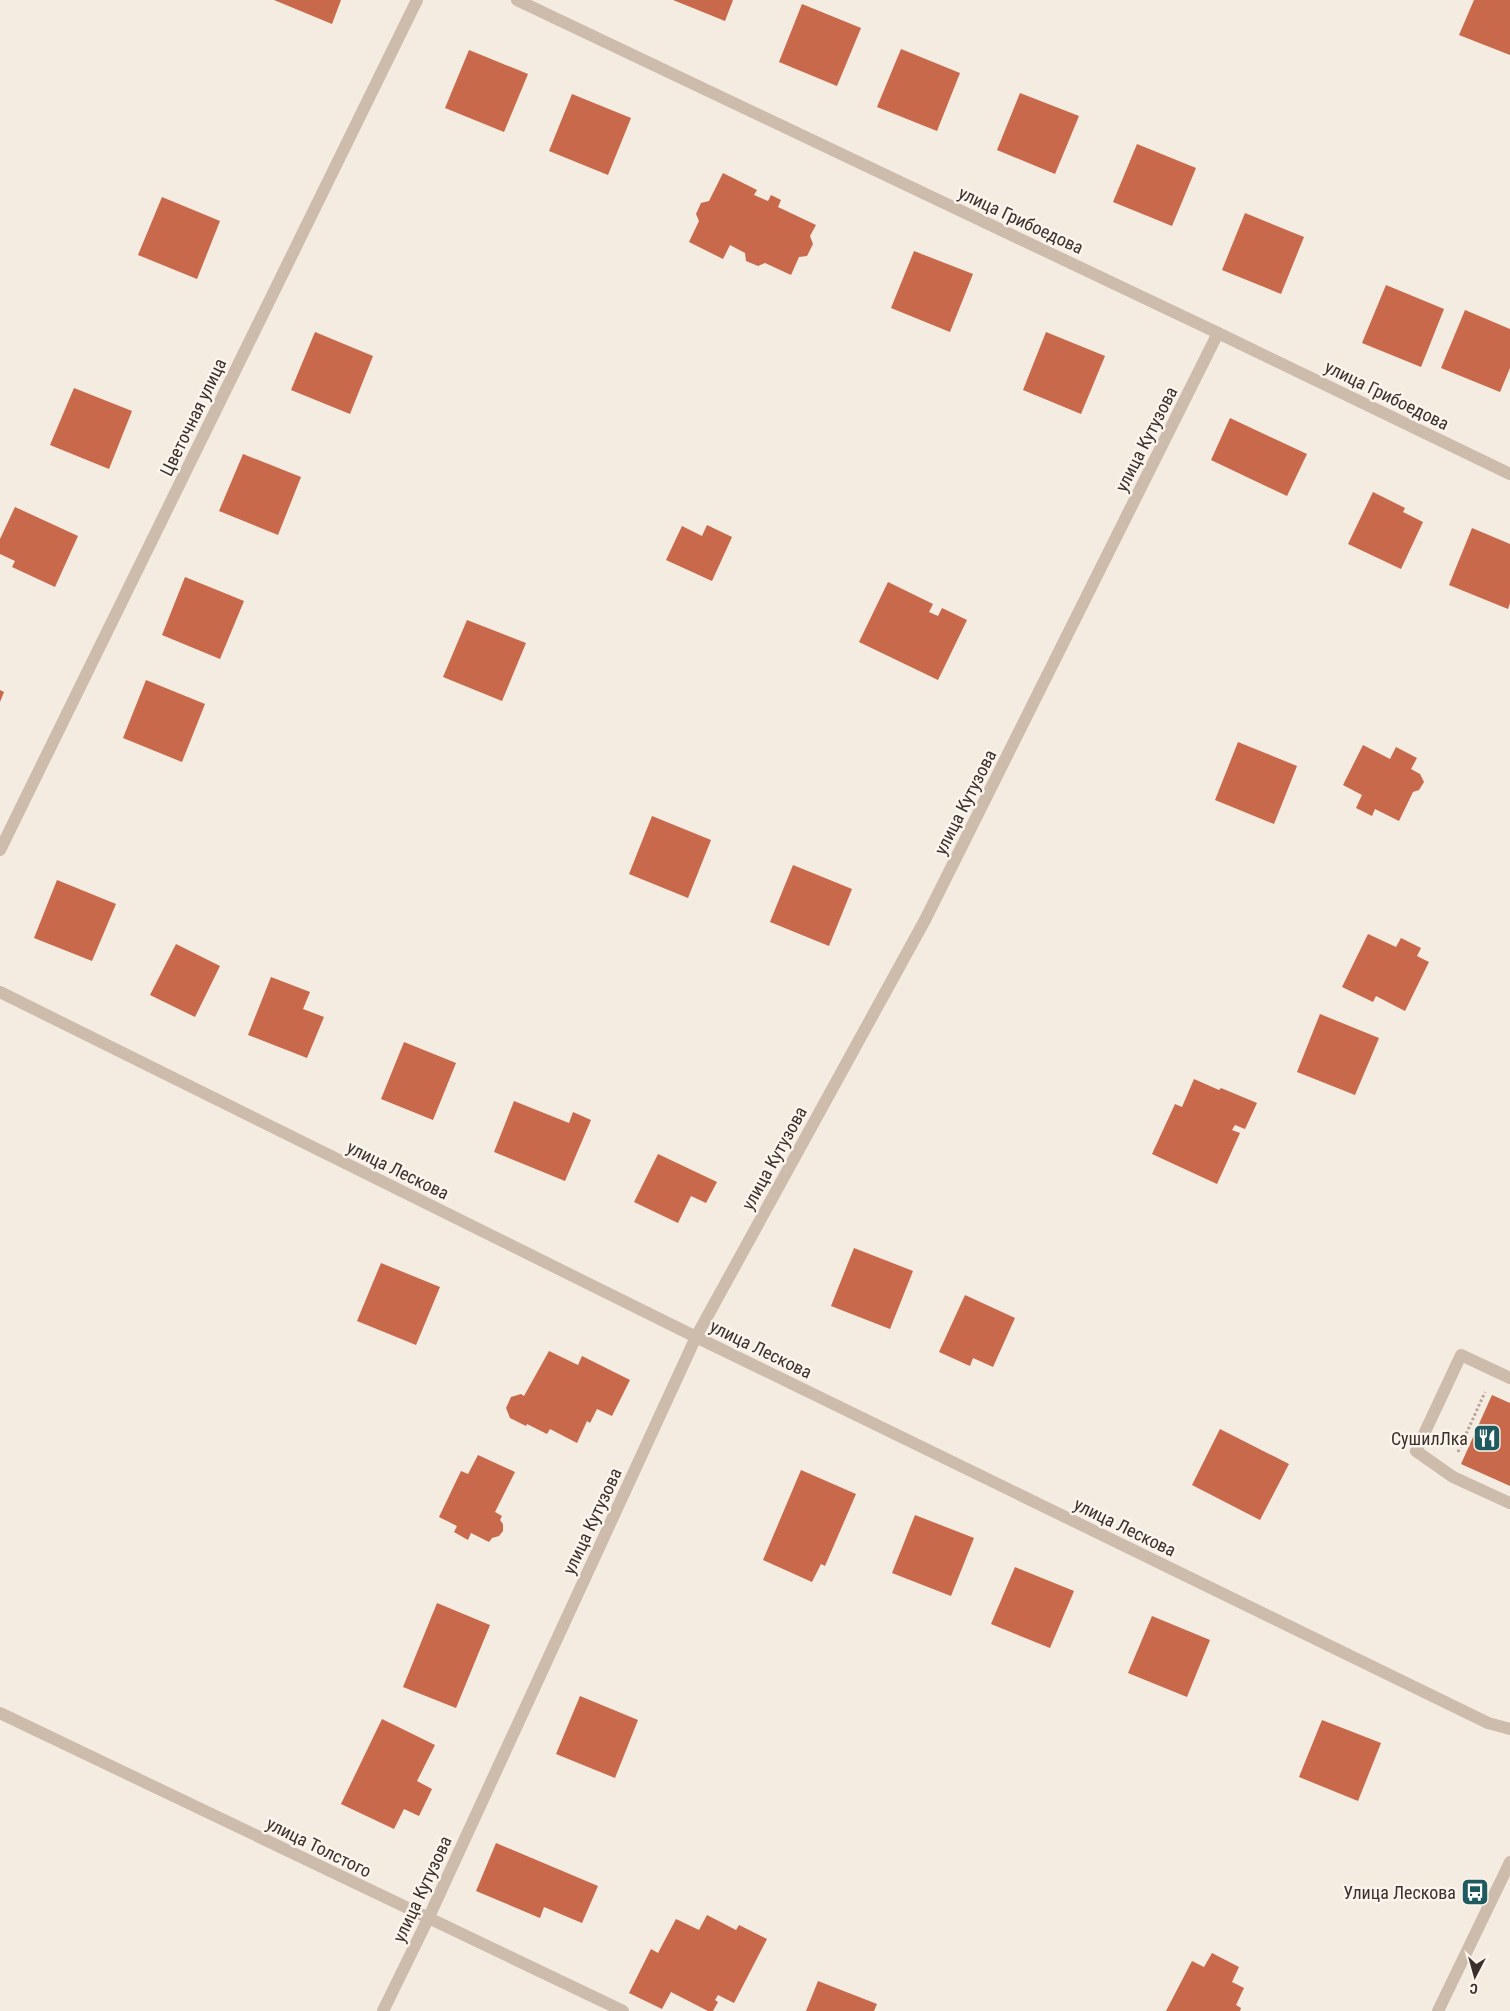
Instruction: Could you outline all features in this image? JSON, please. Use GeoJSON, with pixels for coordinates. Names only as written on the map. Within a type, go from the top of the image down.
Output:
{"type":"FeatureCollection","features":[{"type":"Feature","properties":{"kind":"street","name":"Цветочная улица"},"geometry":{"type":"LineString","coordinates":[[0,850],[417,0]]}},
{"type":"Feature","properties":{"kind":"street","name":"улица Грибоедова"},"geometry":{"type":"LineString","coordinates":[[517,0],[1510,474]]}},
{"type":"Feature","properties":{"kind":"street","name":"улица Кутузова"},"geometry":{"type":"LineString","coordinates":[[383,2011],[428,1919],[696,1337],[925,920],[1218,333]]}},
{"type":"Feature","properties":{"kind":"street","name":"улица Лескова"},"geometry":{"type":"LineString","coordinates":[[0,992],[696,1337],[1488,1723],[1510,1729]]}},
{"type":"Feature","properties":{"kind":"street"},"geometry":{"type":"LineString","coordinates":[[1510,1378],[1461,1355],[1416,1451],[1453,1477],[1510,1503]]}},
{"type":"Feature","properties":{"kind":"street","name":"улица Толстого"},"geometry":{"type":"LineString","coordinates":[[0,1714],[623,2011]]}},
{"type":"Feature","properties":{"kind":"street"},"geometry":{"type":"LineString","coordinates":[[1438,2011],[1510,1862]]}},
{"type":"Feature","properties":{"kind":"path"},"geometry":{"type":"LineString","coordinates":[[1457,1454],[1486,1391]]}},
{"type":"Feature","properties":{"kind":"building"},"geometry":{"type":"Polygon","coordinates":[[[274,0],[341,0],[332,24],[274,0]]]}},
{"type":"Feature","properties":{"kind":"building"},"geometry":{"type":"Polygon","coordinates":[[[673,0],[733,0],[725,21],[673,0]]]}},
{"type":"Feature","properties":{"kind":"building"},"geometry":{"type":"Polygon","coordinates":[[[1474,0],[1510,0],[1510,55],[1459,35],[1474,0]]]}},
{"type":"Feature","properties":{"kind":"building"},"geometry":{"type":"Polygon","coordinates":[[[802,4],[861,28],[837,86],[779,62],[802,4]]]}},
{"type":"Feature","properties":{"kind":"building"},"geometry":{"type":"Polygon","coordinates":[[[901,49],[960,73],[937,131],[877,107],[901,49]]]}},
{"type":"Feature","properties":{"kind":"building"},"geometry":{"type":"Polygon","coordinates":[[[469,50],[528,74],[504,132],[445,108],[469,50]]]}},
{"type":"Feature","properties":{"kind":"building"},"geometry":{"type":"Polygon","coordinates":[[[1020,93],[1079,116],[1055,174],[997,150],[1020,93]]]}},
{"type":"Feature","properties":{"kind":"building"},"geometry":{"type":"Polygon","coordinates":[[[572,94],[631,118],[608,175],[549,151],[572,94]]]}},
{"type":"Feature","properties":{"kind":"building"},"geometry":{"type":"Polygon","coordinates":[[[1137,144],[1196,168],[1172,226],[1113,202],[1137,144]]]}},
{"type":"Feature","properties":{"kind":"building"},"geometry":{"type":"Polygon","coordinates":[[[723,173],[757,190],[754,195],[768,201],[771,195],[781,200],[778,207],[816,225],[810,236],[813,244],[807,256],[799,257],[791,275],[765,263],[758,266],[746,261],[745,253],[730,245],[723,259],[689,242],[699,221],[696,214],[701,203],[709,201],[723,173]]]}},
{"type":"Feature","properties":{"kind":"building"},"geometry":{"type":"Polygon","coordinates":[[[162,197],[220,221],[197,279],[138,255],[162,197]]]}},
{"type":"Feature","properties":{"kind":"building"},"geometry":{"type":"Polygon","coordinates":[[[1245,213],[1304,237],[1281,294],[1222,270],[1245,213]]]}},
{"type":"Feature","properties":{"kind":"building"},"geometry":{"type":"Polygon","coordinates":[[[914,251],[973,274],[950,332],[891,308],[914,251]]]}},
{"type":"Feature","properties":{"kind":"building"},"geometry":{"type":"Polygon","coordinates":[[[1386,285],[1444,309],[1421,367],[1362,343],[1386,285]]]}},
{"type":"Feature","properties":{"kind":"building"},"geometry":{"type":"Polygon","coordinates":[[[1465,310],[1510,329],[1510,368],[1500,392],[1441,368],[1465,310]]]}},
{"type":"Feature","properties":{"kind":"building"},"geometry":{"type":"Polygon","coordinates":[[[315,332],[373,356],[350,414],[291,390],[315,332]]]}},
{"type":"Feature","properties":{"kind":"building"},"geometry":{"type":"Polygon","coordinates":[[[1046,332],[1105,356],[1081,414],[1023,390],[1046,332]]]}},
{"type":"Feature","properties":{"kind":"building"},"geometry":{"type":"Polygon","coordinates":[[[74,388],[132,411],[109,469],[50,445],[74,388]]]}},
{"type":"Feature","properties":{"kind":"building"},"geometry":{"type":"Polygon","coordinates":[[[1230,418],[1307,454],[1287,496],[1211,460],[1230,418]]]}},
{"type":"Feature","properties":{"kind":"building"},"geometry":{"type":"Polygon","coordinates":[[[243,454],[301,477],[278,535],[219,511],[243,454]]]}},
{"type":"Feature","properties":{"kind":"building"},"geometry":{"type":"Polygon","coordinates":[[[1373,492],[1405,508],[1403,512],[1423,522],[1401,569],[1348,544],[1373,492]]]}},
{"type":"Feature","properties":{"kind":"building"},"geometry":{"type":"Polygon","coordinates":[[[15,507],[78,536],[55,587],[12,567],[15,561],[0,554],[0,539],[15,507]]]}},
{"type":"Feature","properties":{"kind":"building"},"geometry":{"type":"Polygon","coordinates":[[[707,525],[732,537],[712,581],[666,560],[682,526],[702,536],[707,525]]]}},
{"type":"Feature","properties":{"kind":"building"},"geometry":{"type":"Polygon","coordinates":[[[1472,528],[1510,544],[1510,603],[1508,609],[1449,585],[1472,528]]]}},
{"type":"Feature","properties":{"kind":"building"},"geometry":{"type":"Polygon","coordinates":[[[185,577],[244,601],[220,659],[162,635],[185,577]]]}},
{"type":"Feature","properties":{"kind":"building"},"geometry":{"type":"Polygon","coordinates":[[[888,582],[933,604],[929,612],[938,616],[942,608],[967,620],[938,680],[859,642],[888,582]]]}},
{"type":"Feature","properties":{"kind":"building"},"geometry":{"type":"Polygon","coordinates":[[[467,620],[526,643],[502,701],[443,677],[467,620]]]}},
{"type":"Feature","properties":{"kind":"building"},"geometry":{"type":"Polygon","coordinates":[[[146,680],[205,704],[182,762],[123,738],[146,680]]]}},
{"type":"Feature","properties":{"kind":"building"},"geometry":{"type":"Polygon","coordinates":[[[0,690],[4,692],[0,702],[0,690]]]}},
{"type":"Feature","properties":{"kind":"building"},"geometry":{"type":"Polygon","coordinates":[[[1238,742],[1297,766],[1274,824],[1215,800],[1238,742]]]}},
{"type":"Feature","properties":{"kind":"building"},"geometry":{"type":"Polygon","coordinates":[[[1363,745],[1390,759],[1396,747],[1417,758],[1411,769],[1420,774],[1424,782],[1419,790],[1413,792],[1399,821],[1375,809],[1372,816],[1356,808],[1362,795],[1343,785],[1363,745]]]}},
{"type":"Feature","properties":{"kind":"building"},"geometry":{"type":"Polygon","coordinates":[[[652,816],[711,840],[688,898],[629,874],[652,816]]]}},
{"type":"Feature","properties":{"kind":"building"},"geometry":{"type":"Polygon","coordinates":[[[793,865],[852,889],[829,946],[770,922],[793,865]]]}},
{"type":"Feature","properties":{"kind":"building"},"geometry":{"type":"Polygon","coordinates":[[[57,880],[116,904],[92,961],[34,938],[57,880]]]}},
{"type":"Feature","properties":{"kind":"building"},"geometry":{"type":"Polygon","coordinates":[[[1368,934],[1396,947],[1401,938],[1421,948],[1417,956],[1429,962],[1405,1011],[1376,996],[1373,1002],[1342,987],[1368,934]]]}},
{"type":"Feature","properties":{"kind":"building"},"geometry":{"type":"Polygon","coordinates":[[[176,944],[220,966],[195,1017],[150,995],[176,944]]]}},
{"type":"Feature","properties":{"kind":"building"},"geometry":{"type":"Polygon","coordinates":[[[271,977],[310,992],[303,1009],[324,1017],[307,1058],[248,1035],[271,977]]]}},
{"type":"Feature","properties":{"kind":"building"},"geometry":{"type":"Polygon","coordinates":[[[1320,1014],[1379,1038],[1355,1095],[1297,1072],[1320,1014]]]}},
{"type":"Feature","properties":{"kind":"building"},"geometry":{"type":"Polygon","coordinates":[[[404,1042],[456,1063],[433,1120],[381,1099],[404,1042]]]}},
{"type":"Feature","properties":{"kind":"building"},"geometry":{"type":"Polygon","coordinates":[[[1194,1079],[1257,1103],[1245,1129],[1235,1125],[1232,1130],[1240,1133],[1217,1184],[1152,1154],[1175,1104],[1182,1107],[1194,1079]]]}},
{"type":"Feature","properties":{"kind":"building"},"geometry":{"type":"Polygon","coordinates":[[[514,1101],[569,1123],[573,1112],[591,1120],[565,1181],[494,1152],[514,1101]]]}},
{"type":"Feature","properties":{"kind":"building"},"geometry":{"type":"Polygon","coordinates":[[[658,1154],[717,1182],[706,1203],[691,1196],[678,1223],[634,1202],[658,1154]]]}},
{"type":"Feature","properties":{"kind":"building"},"geometry":{"type":"Polygon","coordinates":[[[854,1248],[913,1271],[890,1329],[831,1306],[854,1248]]]}},
{"type":"Feature","properties":{"kind":"building"},"geometry":{"type":"Polygon","coordinates":[[[381,1263],[440,1287],[416,1345],[357,1321],[381,1263]]]}},
{"type":"Feature","properties":{"kind":"building"},"geometry":{"type":"Polygon","coordinates":[[[965,1295],[1015,1318],[993,1367],[973,1358],[970,1366],[939,1352],[965,1295]]]}},
{"type":"Feature","properties":{"kind":"building"},"geometry":{"type":"Polygon","coordinates":[[[549,1351],[578,1365],[582,1356],[630,1380],[612,1416],[597,1409],[590,1423],[587,1421],[577,1443],[550,1429],[547,1434],[527,1424],[526,1426],[510,1418],[506,1408],[511,1397],[521,1394],[524,1396],[549,1351]]]}},
{"type":"Feature","properties":{"kind":"building"},"geometry":{"type":"Polygon","coordinates":[[[1492,1395],[1510,1403],[1510,1486],[1461,1464],[1492,1395]]]}},
{"type":"Feature","properties":{"kind":"building"},"geometry":{"type":"Polygon","coordinates":[[[1220,1429],[1289,1464],[1260,1520],[1192,1485],[1220,1429]]]}},
{"type":"Feature","properties":{"kind":"building"},"geometry":{"type":"Polygon","coordinates":[[[478,1455],[515,1472],[495,1512],[502,1516],[500,1520],[503,1524],[503,1531],[489,1542],[471,1533],[468,1540],[454,1532],[457,1526],[439,1517],[461,1471],[468,1474],[478,1455]]]}},
{"type":"Feature","properties":{"kind":"building"},"geometry":{"type":"Polygon","coordinates":[[[801,1470],[856,1494],[825,1566],[821,1564],[812,1582],[763,1560],[801,1470]]]}},
{"type":"Feature","properties":{"kind":"building"},"geometry":{"type":"Polygon","coordinates":[[[915,1515],[974,1538],[951,1596],[892,1573],[915,1515]]]}},
{"type":"Feature","properties":{"kind":"building"},"geometry":{"type":"Polygon","coordinates":[[[1015,1567],[1074,1591],[1050,1648],[991,1624],[1015,1567]]]}},
{"type":"Feature","properties":{"kind":"building"},"geometry":{"type":"Polygon","coordinates":[[[437,1603],[490,1625],[456,1708],[403,1687],[437,1603]]]}},
{"type":"Feature","properties":{"kind":"building"},"geometry":{"type":"Polygon","coordinates":[[[1152,1616],[1210,1640],[1187,1697],[1128,1673],[1152,1616]]]}},
{"type":"Feature","properties":{"kind":"building"},"geometry":{"type":"Polygon","coordinates":[[[580,1696],[638,1720],[615,1778],[556,1754],[580,1696]]]}},
{"type":"Feature","properties":{"kind":"building"},"geometry":{"type":"Polygon","coordinates":[[[382,1719],[435,1745],[417,1781],[432,1789],[419,1816],[404,1809],[394,1829],[341,1804],[382,1719]]]}},
{"type":"Feature","properties":{"kind":"building"},"geometry":{"type":"Polygon","coordinates":[[[1322,1720],[1381,1743],[1358,1801],[1299,1777],[1322,1720]]]}},
{"type":"Feature","properties":{"kind":"building"},"geometry":{"type":"Polygon","coordinates":[[[496,1843],[598,1886],[582,1923],[544,1907],[540,1918],[476,1891],[496,1843]]]}},
{"type":"Feature","properties":{"kind":"building"},"geometry":{"type":"Polygon","coordinates":[[[707,1915],[736,1930],[739,1925],[767,1939],[734,2003],[718,1995],[715,2000],[718,2002],[713,2011],[708,2011],[671,1992],[662,2009],[629,1993],[651,1949],[658,1953],[676,1919],[699,1930],[707,1915]]]}},
{"type":"Feature","properties":{"kind":"building"},"geometry":{"type":"Polygon","coordinates":[[[1212,1953],[1239,1967],[1232,1982],[1244,1988],[1236,2005],[1241,2008],[1240,2011],[1166,2011],[1192,1961],[1204,1967],[1212,1953]]]}},
{"type":"Feature","properties":{"kind":"building"},"geometry":{"type":"Polygon","coordinates":[[[818,1981],[877,2004],[874,2011],[806,2011],[818,1981]]]}},
{"type":"Feature","properties":{"kind":"place","name":"СушилЛка"},"geometry":{"type":"Point","coordinates":[1487,1438]}},
{"type":"Feature","properties":{"kind":"place","name":"Улица Лескова"},"geometry":{"type":"Point","coordinates":[1475,1892]}}]}
